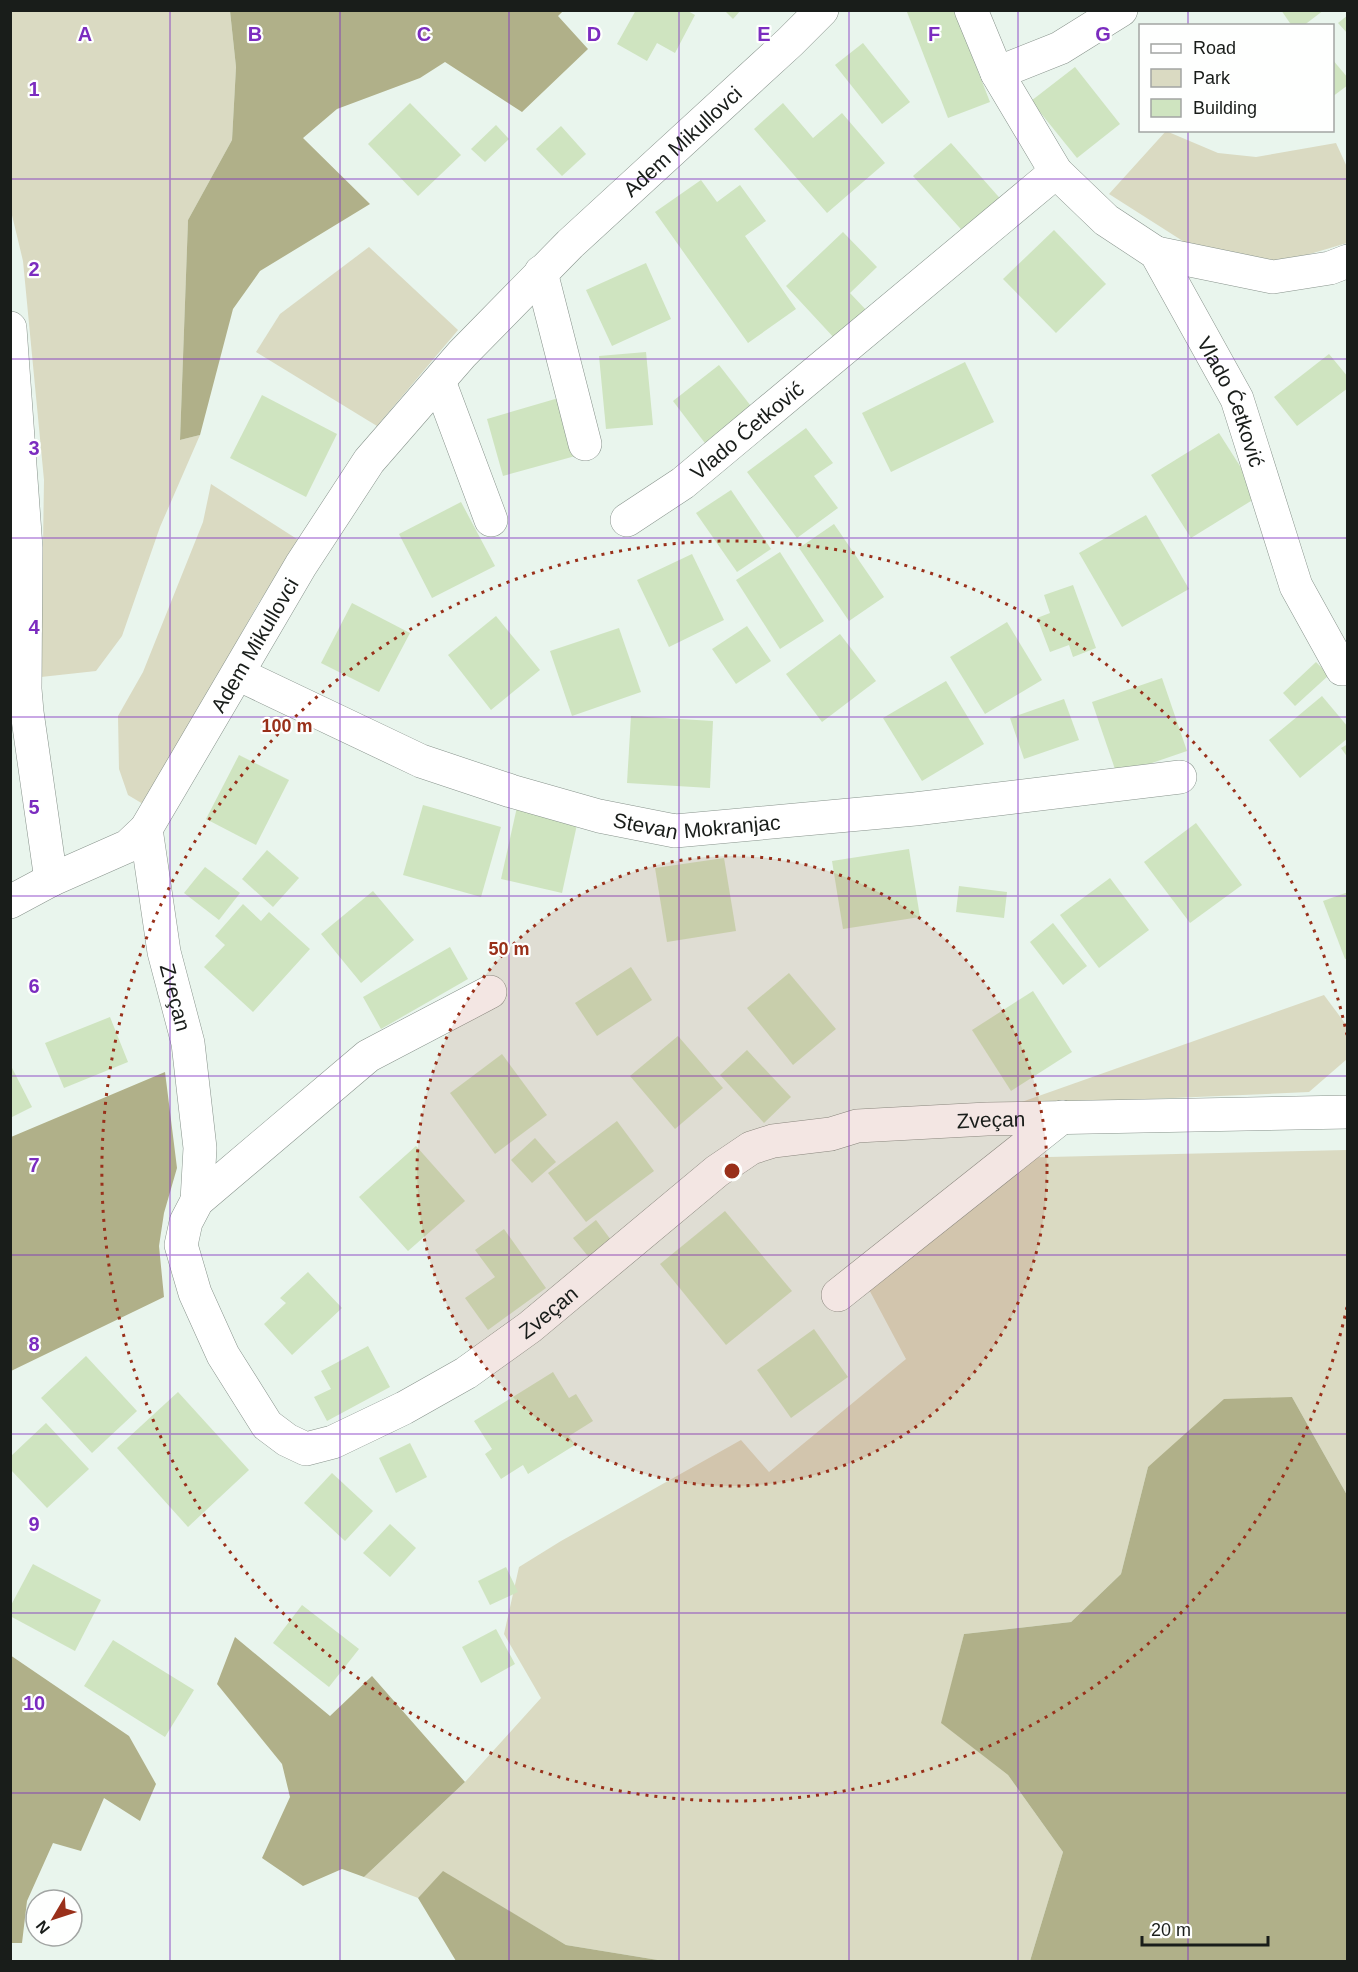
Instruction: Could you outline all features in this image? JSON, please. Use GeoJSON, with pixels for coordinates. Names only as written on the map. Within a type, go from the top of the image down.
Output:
{"type":"FeatureCollection","features":[{"type":"Feature","properties":{"kind":"street","name":"Adem Mikullovci"},"geometry":{"type":"LineString","coordinates":[[10,903],[51,879],[128,846],[146,829],[301,566],[369,461],[462,354],[570,244],[781,51],[822,10]]}},
{"type":"Feature","properties":{"kind":"street","name":"Vlado Ćetković"},"geometry":{"type":"LineString","coordinates":[[971,10],[997,73],[1056,172],[1106,220],[1156,253],[1237,399],[1296,586],[1342,669],[1347,669]]}},
{"type":"Feature","properties":{"kind":"street"},"geometry":{"type":"LineString","coordinates":[[997,73],[1060,48],[1121,10]]}},
{"type":"Feature","properties":{"kind":"street","name":"Vlado Ćetković"},"geometry":{"type":"LineString","coordinates":[[627,520],[692,476],[1056,172]]}},
{"type":"Feature","properties":{"kind":"street"},"geometry":{"type":"LineString","coordinates":[[1156,253],[1273,277],[1330,268],[1347,261]]}},
{"type":"Feature","properties":{"kind":"street"},"geometry":{"type":"LineString","coordinates":[[542,272],[585,444]]}},
{"type":"Feature","properties":{"kind":"street"},"geometry":{"type":"LineString","coordinates":[[10,328],[26,548],[25,689],[51,879]]}},
{"type":"Feature","properties":{"kind":"street"},"geometry":{"type":"LineString","coordinates":[[439,381],[491,520]]}},
{"type":"Feature","properties":{"kind":"street","name":"Stevan Mokranjac"},"geometry":{"type":"LineString","coordinates":[[238,674],[421,761],[599,816],[675,831],[915,809],[1180,777]]}},
{"type":"Feature","properties":{"kind":"street","name":"Zveçan"},"geometry":{"type":"LineString","coordinates":[[146,829],[164,952],[188,1043],[200,1148],[197,1201]]}},
{"type":"Feature","properties":{"kind":"street","name":"Zveçan"},"geometry":{"type":"LineString","coordinates":[[490,992],[368,1056],[197,1201],[186,1222],[181,1245],[195,1293],[223,1355],[267,1425],[287,1440],[306,1449],[333,1442],[404,1408],[466,1373],[530,1327],[717,1171],[751,1148],[774,1141],[831,1134],[857,1126],[987,1119],[1347,1112]]}},
{"type":"Feature","properties":{"kind":"street","name":"Zveçan"},"geometry":{"type":"LineString","coordinates":[[838,1295],[1062,1117]]}},
{"type":"Feature","properties":{"kind":"green space"},"geometry":{"type":"Polygon","coordinates":[[[10,11],[230,11],[236,67],[232,140],[188,220],[180,440],[200,435],[160,527],[122,636],[96,671],[41,677],[44,480],[23,261],[11,211],[10,11]]]}},
{"type":"Feature","properties":{"kind":"green space"},"geometry":{"type":"Polygon","coordinates":[[[230,11],[563,11],[558,16],[588,49],[522,112],[445,62],[420,78],[337,109],[303,138],[370,204],[260,271],[233,309],[200,435],[180,440],[188,220],[232,140],[236,67],[230,11]]]}},
{"type":"Feature","properties":{"kind":"green space"},"geometry":{"type":"Polygon","coordinates":[[[1165,132],[1218,153],[1256,157],[1336,143],[1347,167],[1347,243],[1276,264],[1211,259],[1109,194],[1165,132]]]}},
{"type":"Feature","properties":{"kind":"green space"},"geometry":{"type":"Polygon","coordinates":[[[369,247],[458,330],[377,426],[256,352],[280,314],[369,247]]]}},
{"type":"Feature","properties":{"kind":"green space"},"geometry":{"type":"Polygon","coordinates":[[[211,484],[300,541],[258,604],[143,804],[128,795],[119,769],[118,716],[143,672],[203,522],[211,484]]]}},
{"type":"Feature","properties":{"kind":"green space"},"geometry":{"type":"Polygon","coordinates":[[[1324,995],[1347,1026],[1347,1059],[1309,1092],[1013,1105],[1324,995]]]}},
{"type":"Feature","properties":{"kind":"green space"},"geometry":{"type":"Polygon","coordinates":[[[165,1072],[177,1168],[164,1213],[159,1246],[164,1297],[11,1371],[11,1137],[165,1072]]]}},
{"type":"Feature","properties":{"kind":"green space"},"geometry":{"type":"Polygon","coordinates":[[[1347,1150],[1347,1495],[1292,1397],[1148,1467],[1121,1574],[1071,1622],[964,1634],[942,1723],[1008,1775],[1063,1852],[1030,1961],[664,1961],[566,1945],[443,1872],[418,1898],[364,1877],[465,1782],[541,1698],[504,1634],[519,1567],[741,1440],[769,1472],[906,1359],[865,1282],[1006,1158],[1347,1150]]]}},
{"type":"Feature","properties":{"kind":"green space"},"geometry":{"type":"Polygon","coordinates":[[[1292,1397],[1347,1495],[1347,1961],[1030,1961],[1063,1852],[1008,1775],[941,1723],[964,1634],[1071,1622],[1121,1574],[1148,1467],[1224,1399],[1292,1397]]]}},
{"type":"Feature","properties":{"kind":"green space"},"geometry":{"type":"Polygon","coordinates":[[[235,1637],[330,1716],[372,1676],[465,1782],[364,1877],[342,1869],[303,1886],[262,1858],[290,1797],[282,1764],[217,1684],[235,1637]]]}},
{"type":"Feature","properties":{"kind":"green space"},"geometry":{"type":"Polygon","coordinates":[[[10,1655],[129,1736],[156,1784],[140,1821],[104,1798],[81,1851],[53,1843],[33,1888],[24,1888],[22,1943],[10,1943],[10,1655]]]}},
{"type":"Feature","properties":{"kind":"green space"},"geometry":{"type":"Polygon","coordinates":[[[443,1871],[566,1945],[664,1961],[456,1961],[418,1898],[443,1871]]]}},
{"type":"Feature","properties":{"kind":"building"},"geometry":{"type":"Polygon","coordinates":[[[636,10],[686,10],[695,15],[675,53],[657,43],[647,61],[617,44],[636,10]]]}},
{"type":"Feature","properties":{"kind":"building"},"geometry":{"type":"Polygon","coordinates":[[[724,10],[741,10],[733,19],[724,10]]]}},
{"type":"Feature","properties":{"kind":"building"},"geometry":{"type":"Polygon","coordinates":[[[911,10],[954,10],[990,102],[948,118],[907,12],[911,10]]]}},
{"type":"Feature","properties":{"kind":"building"},"geometry":{"type":"Polygon","coordinates":[[[1281,10],[1324,10],[1306,24],[1291,24],[1281,10]]]}},
{"type":"Feature","properties":{"kind":"building"},"geometry":{"type":"Polygon","coordinates":[[[1348,15],[1348,34],[1338,23],[1348,15]]]}},
{"type":"Feature","properties":{"kind":"building"},"geometry":{"type":"Polygon","coordinates":[[[863,43],[910,102],[882,124],[835,65],[863,43]]]}},
{"type":"Feature","properties":{"kind":"building"},"geometry":{"type":"Polygon","coordinates":[[[1334,61],[1348,78],[1348,85],[1334,96],[1334,61]]]}},
{"type":"Feature","properties":{"kind":"building"},"geometry":{"type":"Polygon","coordinates":[[[1075,67],[1120,124],[1077,158],[1031,101],[1075,67]]]}},
{"type":"Feature","properties":{"kind":"building"},"geometry":{"type":"Polygon","coordinates":[[[410,103],[461,155],[418,196],[368,144],[410,103]]]}},
{"type":"Feature","properties":{"kind":"building"},"geometry":{"type":"Polygon","coordinates":[[[783,103],[813,138],[842,113],[885,163],[827,213],[754,129],[783,103]]]}},
{"type":"Feature","properties":{"kind":"building"},"geometry":{"type":"Polygon","coordinates":[[[496,125],[509,139],[485,162],[471,149],[496,125]]]}},
{"type":"Feature","properties":{"kind":"building"},"geometry":{"type":"Polygon","coordinates":[[[561,126],[586,154],[562,176],[536,149],[561,126]]]}},
{"type":"Feature","properties":{"kind":"building"},"geometry":{"type":"Polygon","coordinates":[[[951,143],[1005,204],[968,237],[913,176],[951,143]]]}},
{"type":"Feature","properties":{"kind":"building"},"geometry":{"type":"Polygon","coordinates":[[[701,180],[717,202],[740,185],[766,221],[745,236],[796,309],[748,343],[655,212],[701,180]]]}},
{"type":"Feature","properties":{"kind":"building"},"geometry":{"type":"Polygon","coordinates":[[[1054,230],[1106,284],[1056,333],[1003,279],[1054,230]]]}},
{"type":"Feature","properties":{"kind":"building"},"geometry":{"type":"Polygon","coordinates":[[[843,232],[877,267],[850,293],[867,311],[836,340],[786,286],[843,232]]]}},
{"type":"Feature","properties":{"kind":"building"},"geometry":{"type":"Polygon","coordinates":[[[646,263],[671,319],[612,346],[586,290],[646,263]]]}},
{"type":"Feature","properties":{"kind":"building"},"geometry":{"type":"Polygon","coordinates":[[[646,352],[653,425],[606,429],[599,356],[646,352]]]}},
{"type":"Feature","properties":{"kind":"building"},"geometry":{"type":"Polygon","coordinates":[[[1329,354],[1348,377],[1348,388],[1297,426],[1274,397],[1329,354]]]}},
{"type":"Feature","properties":{"kind":"building"},"geometry":{"type":"Polygon","coordinates":[[[965,362],[994,422],[891,472],[862,413],[965,362]]]}},
{"type":"Feature","properties":{"kind":"building"},"geometry":{"type":"Polygon","coordinates":[[[719,365],[761,419],[714,455],[673,401],[719,365]]]}},
{"type":"Feature","properties":{"kind":"building"},"geometry":{"type":"Polygon","coordinates":[[[262,395],[337,434],[306,497],[230,458],[262,395]]]}},
{"type":"Feature","properties":{"kind":"building"},"geometry":{"type":"Polygon","coordinates":[[[562,397],[579,455],[503,476],[487,419],[562,397]]]}},
{"type":"Feature","properties":{"kind":"building"},"geometry":{"type":"Polygon","coordinates":[[[806,428],[833,463],[814,476],[838,508],[797,538],[747,472],[806,428]]]}},
{"type":"Feature","properties":{"kind":"building"},"geometry":{"type":"Polygon","coordinates":[[[1219,433],[1259,496],[1191,538],[1151,475],[1219,433]]]}},
{"type":"Feature","properties":{"kind":"building"},"geometry":{"type":"Polygon","coordinates":[[[731,490],[771,549],[737,572],[696,513],[731,490]]]}},
{"type":"Feature","properties":{"kind":"building"},"geometry":{"type":"Polygon","coordinates":[[[461,502],[495,566],[432,598],[399,534],[461,502]]]}},
{"type":"Feature","properties":{"kind":"building"},"geometry":{"type":"Polygon","coordinates":[[[1146,515],[1189,589],[1122,627],[1079,553],[1146,515]]]}},
{"type":"Feature","properties":{"kind":"building"},"geometry":{"type":"Polygon","coordinates":[[[834,524],[884,597],[849,621],[799,548],[834,524]]]}},
{"type":"Feature","properties":{"kind":"building"},"geometry":{"type":"Polygon","coordinates":[[[780,552],[824,621],[780,649],[736,580],[780,552]]]}},
{"type":"Feature","properties":{"kind":"building"},"geometry":{"type":"Polygon","coordinates":[[[692,554],[724,620],[669,647],[637,580],[692,554]]]}},
{"type":"Feature","properties":{"kind":"building"},"geometry":{"type":"Polygon","coordinates":[[[1073,585],[1096,648],[1073,657],[1069,645],[1050,652],[1037,618],[1050,613],[1044,595],[1073,585]]]}},
{"type":"Feature","properties":{"kind":"building"},"geometry":{"type":"Polygon","coordinates":[[[352,603],[410,633],[379,692],[321,663],[352,603]]]}},
{"type":"Feature","properties":{"kind":"building"},"geometry":{"type":"Polygon","coordinates":[[[496,616],[540,670],[491,710],[448,655],[496,616]]]}},
{"type":"Feature","properties":{"kind":"building"},"geometry":{"type":"Polygon","coordinates":[[[1007,622],[1042,680],[985,714],[950,657],[1007,622]]]}},
{"type":"Feature","properties":{"kind":"building"},"geometry":{"type":"Polygon","coordinates":[[[747,626],[771,661],[736,684],[712,649],[747,626]]]}},
{"type":"Feature","properties":{"kind":"building"},"geometry":{"type":"Polygon","coordinates":[[[619,628],[641,692],[572,716],[550,651],[619,628]]]}},
{"type":"Feature","properties":{"kind":"building"},"geometry":{"type":"Polygon","coordinates":[[[840,634],[876,681],[822,722],[786,674],[840,634]]]}},
{"type":"Feature","properties":{"kind":"building"},"geometry":{"type":"Polygon","coordinates":[[[1316,662],[1329,675],[1295,706],[1283,693],[1316,662]]]}},
{"type":"Feature","properties":{"kind":"building"},"geometry":{"type":"Polygon","coordinates":[[[1162,678],[1187,751],[1117,775],[1092,702],[1162,678]]]}},
{"type":"Feature","properties":{"kind":"building"},"geometry":{"type":"Polygon","coordinates":[[[946,681],[984,744],[922,781],[883,718],[946,681]]]}},
{"type":"Feature","properties":{"kind":"building"},"geometry":{"type":"Polygon","coordinates":[[[1322,696],[1348,727],[1348,738],[1300,778],[1269,740],[1322,696]]]}},
{"type":"Feature","properties":{"kind":"building"},"geometry":{"type":"Polygon","coordinates":[[[1064,699],[1079,740],[1024,759],[1010,718],[1064,699]]]}},
{"type":"Feature","properties":{"kind":"building"},"geometry":{"type":"Polygon","coordinates":[[[631,716],[713,721],[710,788],[627,783],[631,716]]]}},
{"type":"Feature","properties":{"kind":"building"},"geometry":{"type":"Polygon","coordinates":[[[1348,744],[1348,758],[1341,748],[1348,744]]]}},
{"type":"Feature","properties":{"kind":"building"},"geometry":{"type":"Polygon","coordinates":[[[239,755],[289,780],[256,845],[206,819],[239,755]]]}},
{"type":"Feature","properties":{"kind":"building"},"geometry":{"type":"Polygon","coordinates":[[[423,805],[501,827],[481,897],[403,875],[423,805]]]}},
{"type":"Feature","properties":{"kind":"building"},"geometry":{"type":"Polygon","coordinates":[[[517,807],[578,820],[562,893],[501,879],[517,807]]]}},
{"type":"Feature","properties":{"kind":"building"},"geometry":{"type":"Polygon","coordinates":[[[1196,823],[1242,885],[1190,923],[1144,862],[1196,823]]]}},
{"type":"Feature","properties":{"kind":"building"},"geometry":{"type":"Polygon","coordinates":[[[909,849],[920,917],[843,929],[832,861],[909,849]]]}},
{"type":"Feature","properties":{"kind":"building"},"geometry":{"type":"Polygon","coordinates":[[[267,850],[299,878],[273,907],[242,879],[267,850]]]}},
{"type":"Feature","properties":{"kind":"building"},"geometry":{"type":"Polygon","coordinates":[[[724,858],[736,931],[667,942],[655,868],[724,858]]]}},
{"type":"Feature","properties":{"kind":"building"},"geometry":{"type":"Polygon","coordinates":[[[205,867],[240,893],[219,920],[184,893],[205,867]]]}},
{"type":"Feature","properties":{"kind":"building"},"geometry":{"type":"Polygon","coordinates":[[[1110,878],[1149,930],[1099,968],[1060,915],[1110,878]]]}},
{"type":"Feature","properties":{"kind":"building"},"geometry":{"type":"Polygon","coordinates":[[[959,886],[1007,892],[1004,918],[956,912],[959,886]]]}},
{"type":"Feature","properties":{"kind":"building"},"geometry":{"type":"Polygon","coordinates":[[[373,891],[414,940],[361,983],[321,934],[373,891]]]}},
{"type":"Feature","properties":{"kind":"building"},"geometry":{"type":"Polygon","coordinates":[[[1348,892],[1348,958],[1345,959],[1323,901],[1348,892]]]}},
{"type":"Feature","properties":{"kind":"building"},"geometry":{"type":"Polygon","coordinates":[[[243,904],[261,921],[269,912],[310,949],[253,1012],[204,967],[225,945],[215,936],[243,904]]]}},
{"type":"Feature","properties":{"kind":"building"},"geometry":{"type":"Polygon","coordinates":[[[1053,923],[1087,966],[1063,985],[1030,942],[1053,923]]]}},
{"type":"Feature","properties":{"kind":"building"},"geometry":{"type":"Polygon","coordinates":[[[450,947],[468,979],[381,1029],[363,997],[450,947]]]}},
{"type":"Feature","properties":{"kind":"building"},"geometry":{"type":"Polygon","coordinates":[[[631,967],[652,1000],[597,1036],[575,1003],[631,967]]]}},
{"type":"Feature","properties":{"kind":"building"},"geometry":{"type":"Polygon","coordinates":[[[789,973],[836,1029],[793,1065],[747,1008],[789,973]]]}},
{"type":"Feature","properties":{"kind":"building"},"geometry":{"type":"Polygon","coordinates":[[[1033,991],[1072,1052],[1011,1091],[972,1030],[1033,991]]]}},
{"type":"Feature","properties":{"kind":"building"},"geometry":{"type":"Polygon","coordinates":[[[110,1017],[128,1062],[64,1088],[45,1043],[110,1017]]]}},
{"type":"Feature","properties":{"kind":"building"},"geometry":{"type":"Polygon","coordinates":[[[678,1036],[723,1088],[675,1129],[630,1076],[678,1036]]]}},
{"type":"Feature","properties":{"kind":"building"},"geometry":{"type":"Polygon","coordinates":[[[747,1050],[791,1097],[764,1123],[720,1075],[747,1050]]]}},
{"type":"Feature","properties":{"kind":"building"},"geometry":{"type":"Polygon","coordinates":[[[502,1054],[547,1115],[495,1154],[450,1093],[502,1054]]]}},
{"type":"Feature","properties":{"kind":"building"},"geometry":{"type":"Polygon","coordinates":[[[10,1064],[32,1107],[10,1118],[10,1064]]]}},
{"type":"Feature","properties":{"kind":"building"},"geometry":{"type":"Polygon","coordinates":[[[617,1121],[654,1171],[586,1222],[548,1173],[617,1121]]]}},
{"type":"Feature","properties":{"kind":"building"},"geometry":{"type":"Polygon","coordinates":[[[535,1138],[556,1162],[532,1183],[511,1160],[535,1138]]]}},
{"type":"Feature","properties":{"kind":"building"},"geometry":{"type":"Polygon","coordinates":[[[416,1146],[465,1201],[408,1251],[359,1197],[416,1146]]]}},
{"type":"Feature","properties":{"kind":"building"},"geometry":{"type":"Polygon","coordinates":[[[725,1211],[792,1291],[726,1345],[660,1264],[725,1211]]]}},
{"type":"Feature","properties":{"kind":"building"},"geometry":{"type":"Polygon","coordinates":[[[596,1220],[614,1244],[592,1261],[573,1238],[596,1220]]]}},
{"type":"Feature","properties":{"kind":"building"},"geometry":{"type":"Polygon","coordinates":[[[504,1229],[546,1288],[488,1330],[465,1298],[495,1277],[475,1250],[504,1229]]]}},
{"type":"Feature","properties":{"kind":"building"},"geometry":{"type":"Polygon","coordinates":[[[308,1272],[342,1308],[292,1355],[264,1324],[286,1303],[280,1298],[308,1272]]]}},
{"type":"Feature","properties":{"kind":"building"},"geometry":{"type":"Polygon","coordinates":[[[814,1329],[848,1377],[791,1418],[757,1370],[814,1329]]]}},
{"type":"Feature","properties":{"kind":"building"},"geometry":{"type":"Polygon","coordinates":[[[368,1346],[390,1387],[327,1421],[314,1397],[331,1389],[321,1371],[368,1346]]]}},
{"type":"Feature","properties":{"kind":"building"},"geometry":{"type":"Polygon","coordinates":[[[86,1356],[137,1411],[92,1453],[41,1398],[86,1356]]]}},
{"type":"Feature","properties":{"kind":"building"},"geometry":{"type":"Polygon","coordinates":[[[553,1372],[569,1398],[576,1394],[593,1421],[569,1436],[575,1445],[528,1474],[523,1465],[501,1479],[485,1454],[492,1449],[474,1421],[553,1372]]]}},
{"type":"Feature","properties":{"kind":"building"},"geometry":{"type":"Polygon","coordinates":[[[178,1392],[249,1470],[188,1527],[117,1448],[178,1392]]]}},
{"type":"Feature","properties":{"kind":"building"},"geometry":{"type":"Polygon","coordinates":[[[46,1423],[89,1469],[47,1508],[10,1469],[10,1457],[46,1423]]]}},
{"type":"Feature","properties":{"kind":"building"},"geometry":{"type":"Polygon","coordinates":[[[410,1443],[427,1477],[396,1493],[379,1458],[410,1443]]]}},
{"type":"Feature","properties":{"kind":"building"},"geometry":{"type":"Polygon","coordinates":[[[332,1473],[373,1511],[345,1541],[304,1503],[332,1473]]]}},
{"type":"Feature","properties":{"kind":"building"},"geometry":{"type":"Polygon","coordinates":[[[390,1524],[416,1548],[390,1577],[363,1553],[390,1524]]]}},
{"type":"Feature","properties":{"kind":"building"},"geometry":{"type":"Polygon","coordinates":[[[33,1564],[101,1600],[75,1651],[10,1616],[10,1607],[33,1564]]]}},
{"type":"Feature","properties":{"kind":"building"},"geometry":{"type":"Polygon","coordinates":[[[506,1567],[518,1592],[490,1605],[478,1581],[506,1567]]]}},
{"type":"Feature","properties":{"kind":"building"},"geometry":{"type":"Polygon","coordinates":[[[302,1605],[359,1649],[329,1687],[273,1643],[302,1605]]]}},
{"type":"Feature","properties":{"kind":"building"},"geometry":{"type":"Polygon","coordinates":[[[496,1629],[515,1664],[481,1683],[462,1647],[496,1629]]]}},
{"type":"Feature","properties":{"kind":"building"},"geometry":{"type":"Polygon","coordinates":[[[113,1640],[194,1690],[165,1737],[84,1686],[113,1640]]]}}]}
